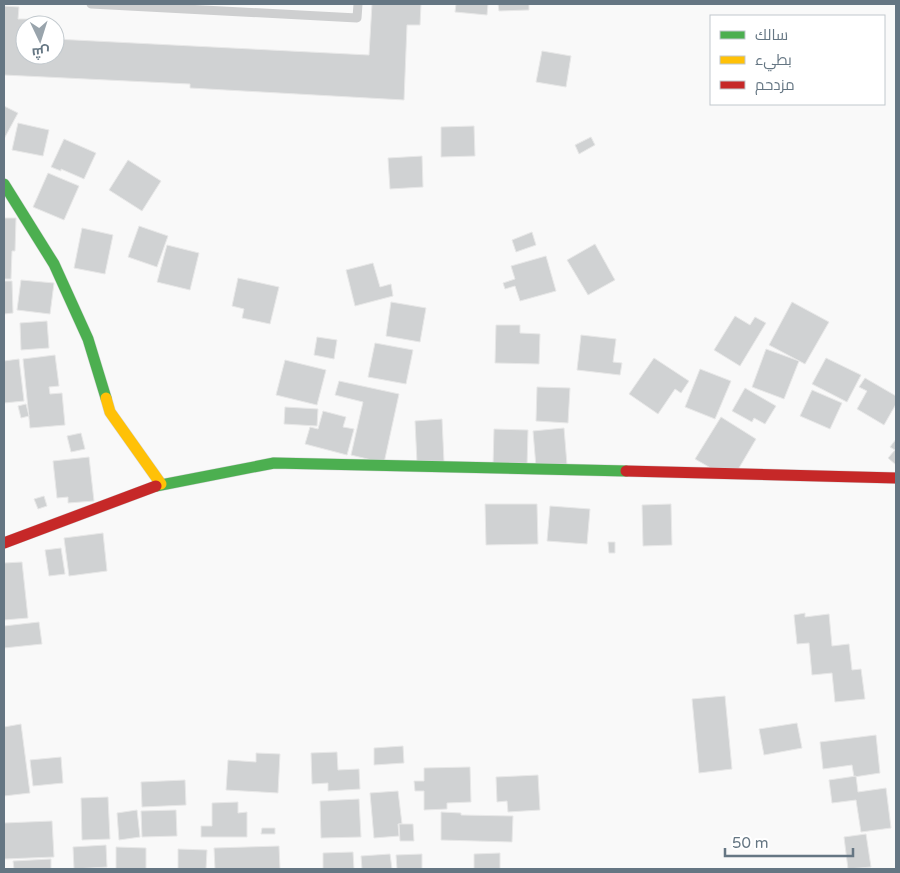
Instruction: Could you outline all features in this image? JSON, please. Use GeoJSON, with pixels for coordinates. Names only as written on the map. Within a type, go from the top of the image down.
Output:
{"type":"FeatureCollection","features":[{"type":"Feature","properties":{"kind":"street"},"geometry":{"type":"LineString","coordinates":[[4,184],[54,264],[88,339],[110,412],[161,484]]}},
{"type":"Feature","properties":{"kind":"street"},"geometry":{"type":"LineString","coordinates":[[4,543],[161,484],[274,463],[896,478]]}},
{"type":"Feature","properties":{"kind":"lane"},"geometry":{"type":"LineString","coordinates":[[91,4],[357,18],[358,4]]}},
{"type":"Feature","properties":{"kind":"building"},"geometry":{"type":"Polygon","coordinates":[[[372,4],[421,4],[420,25],[407,25],[404,100],[190,88],[190,84],[4,75],[4,6],[19,7],[18,15],[15,15],[15,65],[65,65],[65,40],[369,55],[372,4]]]}},
{"type":"Feature","properties":{"kind":"building"},"geometry":{"type":"Polygon","coordinates":[[[456,4],[488,4],[487,15],[455,12],[456,4]]]}},
{"type":"Feature","properties":{"kind":"building"},"geometry":{"type":"Polygon","coordinates":[[[498,4],[529,4],[529,10],[499,11],[498,4]]]}},
{"type":"Feature","properties":{"kind":"building"},"geometry":{"type":"Polygon","coordinates":[[[542,51],[571,56],[566,87],[536,82],[542,51]]]}},
{"type":"Feature","properties":{"kind":"building"},"geometry":{"type":"Polygon","coordinates":[[[4,106],[18,113],[4,139],[4,106]]]}},
{"type":"Feature","properties":{"kind":"building"},"geometry":{"type":"Polygon","coordinates":[[[18,123],[49,130],[43,156],[12,150],[18,123]]]}},
{"type":"Feature","properties":{"kind":"building"},"geometry":{"type":"Polygon","coordinates":[[[474,126],[475,156],[441,157],[441,127],[474,126]]]}},
{"type":"Feature","properties":{"kind":"building"},"geometry":{"type":"Polygon","coordinates":[[[591,137],[595,145],[579,154],[575,145],[591,137]]]}},
{"type":"Feature","properties":{"kind":"building"},"geometry":{"type":"Polygon","coordinates":[[[64,139],[96,153],[84,179],[61,169],[61,171],[51,167],[64,139]]]}},
{"type":"Feature","properties":{"kind":"building"},"geometry":{"type":"Polygon","coordinates":[[[422,156],[423,187],[390,189],[388,158],[422,156]]]}},
{"type":"Feature","properties":{"kind":"building"},"geometry":{"type":"Polygon","coordinates":[[[128,160],[161,181],[142,211],[109,190],[128,160]]]}},
{"type":"Feature","properties":{"kind":"building"},"geometry":{"type":"Polygon","coordinates":[[[48,173],[79,186],[64,220],[33,207],[48,173]]]}},
{"type":"Feature","properties":{"kind":"building"},"geometry":{"type":"Polygon","coordinates":[[[4,218],[16,218],[15,251],[12,251],[11,279],[4,279],[4,218]]]}},
{"type":"Feature","properties":{"kind":"building"},"geometry":{"type":"Polygon","coordinates":[[[139,226],[168,236],[157,267],[128,257],[139,226]]]}},
{"type":"Feature","properties":{"kind":"building"},"geometry":{"type":"Polygon","coordinates":[[[82,228],[113,235],[105,274],[74,268],[82,228]]]}},
{"type":"Feature","properties":{"kind":"building"},"geometry":{"type":"Polygon","coordinates":[[[532,232],[536,245],[516,252],[512,240],[532,232]]]}},
{"type":"Feature","properties":{"kind":"building"},"geometry":{"type":"Polygon","coordinates":[[[595,244],[615,280],[588,295],[567,260],[595,244]]]}},
{"type":"Feature","properties":{"kind":"building"},"geometry":{"type":"Polygon","coordinates":[[[167,245],[199,253],[190,290],[157,282],[167,245]]]}},
{"type":"Feature","properties":{"kind":"building"},"geometry":{"type":"Polygon","coordinates":[[[546,256],[556,291],[520,301],[515,286],[505,289],[503,283],[515,279],[511,266],[546,256]]]}},
{"type":"Feature","properties":{"kind":"building"},"geometry":{"type":"Polygon","coordinates":[[[373,263],[380,287],[391,284],[393,296],[355,306],[346,270],[373,263]]]}},
{"type":"Feature","properties":{"kind":"building"},"geometry":{"type":"Polygon","coordinates":[[[238,278],[279,287],[270,324],[242,318],[244,309],[232,306],[238,278]]]}},
{"type":"Feature","properties":{"kind":"building"},"geometry":{"type":"Polygon","coordinates":[[[21,280],[54,283],[50,314],[17,310],[21,280]]]}},
{"type":"Feature","properties":{"kind":"building"},"geometry":{"type":"Polygon","coordinates":[[[4,281],[12,281],[13,313],[4,314],[4,281]]]}},
{"type":"Feature","properties":{"kind":"building"},"geometry":{"type":"Polygon","coordinates":[[[391,302],[426,308],[420,342],[386,336],[391,302]]]}},
{"type":"Feature","properties":{"kind":"building"},"geometry":{"type":"Polygon","coordinates":[[[792,302],[829,322],[805,364],[769,345],[792,302]]]}},
{"type":"Feature","properties":{"kind":"building"},"geometry":{"type":"Polygon","coordinates":[[[735,316],[750,325],[755,317],[766,323],[740,366],[714,350],[735,316]]]}},
{"type":"Feature","properties":{"kind":"building"},"geometry":{"type":"Polygon","coordinates":[[[47,321],[49,348],[21,350],[20,323],[47,321]]]}},
{"type":"Feature","properties":{"kind":"building"},"geometry":{"type":"Polygon","coordinates":[[[496,325],[520,325],[520,333],[540,334],[539,364],[495,363],[496,325]]]}},
{"type":"Feature","properties":{"kind":"building"},"geometry":{"type":"Polygon","coordinates":[[[581,335],[616,339],[613,362],[622,363],[620,375],[577,370],[581,335]]]}},
{"type":"Feature","properties":{"kind":"building"},"geometry":{"type":"Polygon","coordinates":[[[317,337],[337,340],[334,359],[314,355],[317,337]]]}},
{"type":"Feature","properties":{"kind":"building"},"geometry":{"type":"Polygon","coordinates":[[[375,343],[413,350],[406,384],[368,377],[375,343]]]}},
{"type":"Feature","properties":{"kind":"building"},"geometry":{"type":"Polygon","coordinates":[[[766,349],[799,361],[784,399],[752,387],[766,349]]]}},
{"type":"Feature","properties":{"kind":"building"},"geometry":{"type":"Polygon","coordinates":[[[55,355],[59,386],[49,387],[50,394],[62,393],[65,425],[30,428],[23,359],[55,355]]]}},
{"type":"Feature","properties":{"kind":"building"},"geometry":{"type":"Polygon","coordinates":[[[654,358],[689,381],[681,393],[675,389],[658,414],[629,394],[654,358]]]}},
{"type":"Feature","properties":{"kind":"building"},"geometry":{"type":"Polygon","coordinates":[[[826,358],[861,375],[847,402],[812,384],[826,358]]]}},
{"type":"Feature","properties":{"kind":"building"},"geometry":{"type":"Polygon","coordinates":[[[19,359],[24,401],[4,403],[4,361],[19,359]]]}},
{"type":"Feature","properties":{"kind":"building"},"geometry":{"type":"Polygon","coordinates":[[[285,360],[326,370],[317,405],[276,395],[285,360]]]}},
{"type":"Feature","properties":{"kind":"building"},"geometry":{"type":"Polygon","coordinates":[[[700,369],[731,381],[715,419],[685,407],[700,369]]]}},
{"type":"Feature","properties":{"kind":"building"},"geometry":{"type":"Polygon","coordinates":[[[865,378],[896,396],[896,404],[884,425],[857,409],[867,391],[859,387],[865,378]]]}},
{"type":"Feature","properties":{"kind":"building"},"geometry":{"type":"Polygon","coordinates":[[[339,381],[399,394],[384,463],[351,455],[363,402],[335,395],[339,381]]]}},
{"type":"Feature","properties":{"kind":"building"},"geometry":{"type":"Polygon","coordinates":[[[537,387],[570,388],[568,423],[536,421],[537,387]]]}},
{"type":"Feature","properties":{"kind":"building"},"geometry":{"type":"Polygon","coordinates":[[[745,388],[776,406],[765,424],[754,418],[752,422],[732,411],[745,388]]]}},
{"type":"Feature","properties":{"kind":"building"},"geometry":{"type":"Polygon","coordinates":[[[812,390],[842,403],[830,429],[800,416],[812,390]]]}},
{"type":"Feature","properties":{"kind":"building"},"geometry":{"type":"Polygon","coordinates":[[[26,404],[29,416],[21,418],[18,406],[26,404]]]}},
{"type":"Feature","properties":{"kind":"building"},"geometry":{"type":"Polygon","coordinates":[[[285,407],[318,409],[317,426],[284,424],[285,407]]]}},
{"type":"Feature","properties":{"kind":"building"},"geometry":{"type":"Polygon","coordinates":[[[323,411],[346,417],[343,427],[354,429],[347,455],[305,444],[310,427],[318,429],[323,411]]]}},
{"type":"Feature","properties":{"kind":"building"},"geometry":{"type":"Polygon","coordinates":[[[721,417],[756,439],[736,473],[716,471],[695,459],[721,417]]]}},
{"type":"Feature","properties":{"kind":"building"},"geometry":{"type":"Polygon","coordinates":[[[442,419],[444,462],[417,463],[415,421],[442,419]]]}},
{"type":"Feature","properties":{"kind":"building"},"geometry":{"type":"Polygon","coordinates":[[[564,428],[567,465],[536,467],[533,431],[564,428]]]}},
{"type":"Feature","properties":{"kind":"building"},"geometry":{"type":"Polygon","coordinates":[[[494,429],[528,430],[527,466],[493,466],[494,429]]]}},
{"type":"Feature","properties":{"kind":"building"},"geometry":{"type":"Polygon","coordinates":[[[81,433],[85,449],[71,452],[67,436],[81,433]]]}},
{"type":"Feature","properties":{"kind":"building"},"geometry":{"type":"Polygon","coordinates":[[[896,439],[896,465],[888,458],[895,450],[890,447],[896,439]]]}},
{"type":"Feature","properties":{"kind":"building"},"geometry":{"type":"Polygon","coordinates":[[[89,457],[94,501],[68,503],[68,497],[57,498],[53,461],[89,457]]]}},
{"type":"Feature","properties":{"kind":"building"},"geometry":{"type":"Polygon","coordinates":[[[44,496],[47,506],[38,509],[34,499],[44,496]]]}},
{"type":"Feature","properties":{"kind":"building"},"geometry":{"type":"Polygon","coordinates":[[[485,504],[537,504],[538,544],[486,545],[485,504]]]}},
{"type":"Feature","properties":{"kind":"building"},"geometry":{"type":"Polygon","coordinates":[[[671,504],[672,545],[643,546],[642,505],[671,504]]]}},
{"type":"Feature","properties":{"kind":"building"},"geometry":{"type":"Polygon","coordinates":[[[550,506],[590,509],[587,544],[547,541],[550,506]]]}},
{"type":"Feature","properties":{"kind":"building"},"geometry":{"type":"Polygon","coordinates":[[[103,533],[107,571],[69,576],[64,538],[103,533]]]}},
{"type":"Feature","properties":{"kind":"building"},"geometry":{"type":"Polygon","coordinates":[[[608,542],[615,542],[615,553],[609,553],[608,542]]]}},
{"type":"Feature","properties":{"kind":"building"},"geometry":{"type":"Polygon","coordinates":[[[61,548],[65,574],[49,576],[45,550],[61,548]]]}},
{"type":"Feature","properties":{"kind":"building"},"geometry":{"type":"Polygon","coordinates":[[[22,562],[28,618],[4,620],[4,563],[22,562]]]}},
{"type":"Feature","properties":{"kind":"building"},"geometry":{"type":"Polygon","coordinates":[[[805,613],[805,617],[829,614],[832,646],[849,644],[852,670],[861,669],[865,699],[835,702],[832,673],[812,675],[809,643],[797,644],[794,615],[805,613]]]}},
{"type":"Feature","properties":{"kind":"building"},"geometry":{"type":"Polygon","coordinates":[[[39,622],[42,644],[4,648],[4,626],[39,622]]]}},
{"type":"Feature","properties":{"kind":"building"},"geometry":{"type":"Polygon","coordinates":[[[725,696],[732,769],[699,773],[692,699],[725,696]]]}},
{"type":"Feature","properties":{"kind":"building"},"geometry":{"type":"Polygon","coordinates":[[[797,723],[802,748],[764,755],[759,729],[797,723]]]}},
{"type":"Feature","properties":{"kind":"building"},"geometry":{"type":"Polygon","coordinates":[[[21,724],[30,793],[4,796],[4,727],[21,724]]]}},
{"type":"Feature","properties":{"kind":"building"},"geometry":{"type":"Polygon","coordinates":[[[876,735],[880,773],[854,777],[852,765],[823,769],[820,742],[876,735]]]}},
{"type":"Feature","properties":{"kind":"building"},"geometry":{"type":"Polygon","coordinates":[[[403,746],[404,763],[374,765],[374,748],[403,746]]]}},
{"type":"Feature","properties":{"kind":"building"},"geometry":{"type":"Polygon","coordinates":[[[337,752],[338,770],[359,769],[360,789],[328,791],[328,783],[312,784],[311,753],[337,752]]]}},
{"type":"Feature","properties":{"kind":"building"},"geometry":{"type":"Polygon","coordinates":[[[256,753],[280,754],[278,793],[226,790],[228,760],[256,762],[256,753]]]}},
{"type":"Feature","properties":{"kind":"building"},"geometry":{"type":"Polygon","coordinates":[[[61,757],[63,783],[33,786],[30,760],[61,757]]]}},
{"type":"Feature","properties":{"kind":"building"},"geometry":{"type":"Polygon","coordinates":[[[470,767],[471,802],[447,803],[447,809],[424,810],[424,791],[415,791],[414,781],[424,781],[424,768],[470,767]]]}},
{"type":"Feature","properties":{"kind":"building"},"geometry":{"type":"Polygon","coordinates":[[[538,775],[540,810],[508,812],[507,801],[497,802],[496,777],[538,775]]]}},
{"type":"Feature","properties":{"kind":"building"},"geometry":{"type":"Polygon","coordinates":[[[856,776],[858,792],[886,788],[891,828],[861,832],[856,800],[832,803],[829,780],[856,776]]]}},
{"type":"Feature","properties":{"kind":"building"},"geometry":{"type":"Polygon","coordinates":[[[185,780],[186,805],[142,807],[141,782],[185,780]]]}},
{"type":"Feature","properties":{"kind":"building"},"geometry":{"type":"Polygon","coordinates":[[[398,791],[402,824],[398,824],[399,836],[374,838],[370,793],[398,791]]]}},
{"type":"Feature","properties":{"kind":"building"},"geometry":{"type":"Polygon","coordinates":[[[108,797],[110,839],[82,840],[81,798],[108,797]]]}},
{"type":"Feature","properties":{"kind":"building"},"geometry":{"type":"Polygon","coordinates":[[[359,799],[361,837],[321,838],[320,801],[359,799]]]}},
{"type":"Feature","properties":{"kind":"building"},"geometry":{"type":"Polygon","coordinates":[[[238,802],[238,813],[247,812],[247,837],[201,837],[201,826],[212,826],[212,803],[238,802]]]}},
{"type":"Feature","properties":{"kind":"building"},"geometry":{"type":"Polygon","coordinates":[[[137,810],[140,837],[119,840],[117,813],[137,810]]]}},
{"type":"Feature","properties":{"kind":"building"},"geometry":{"type":"Polygon","coordinates":[[[176,810],[177,836],[142,837],[141,811],[176,810]]]}},
{"type":"Feature","properties":{"kind":"building"},"geometry":{"type":"Polygon","coordinates":[[[441,812],[461,813],[461,815],[513,816],[512,842],[441,840],[441,812]]]}},
{"type":"Feature","properties":{"kind":"building"},"geometry":{"type":"Polygon","coordinates":[[[52,821],[54,857],[4,859],[4,823],[52,821]]]}},
{"type":"Feature","properties":{"kind":"building"},"geometry":{"type":"Polygon","coordinates":[[[399,824],[413,824],[414,841],[400,841],[399,824]]]}},
{"type":"Feature","properties":{"kind":"building"},"geometry":{"type":"Polygon","coordinates":[[[262,828],[275,828],[275,834],[261,834],[262,828]]]}},
{"type":"Feature","properties":{"kind":"building"},"geometry":{"type":"Polygon","coordinates":[[[866,834],[871,867],[848,869],[844,837],[866,834]]]}},
{"type":"Feature","properties":{"kind":"building"},"geometry":{"type":"Polygon","coordinates":[[[106,845],[107,867],[74,869],[73,847],[106,845]]]}},
{"type":"Feature","properties":{"kind":"building"},"geometry":{"type":"Polygon","coordinates":[[[279,846],[280,869],[215,869],[214,848],[279,846]]]}},
{"type":"Feature","properties":{"kind":"building"},"geometry":{"type":"Polygon","coordinates":[[[116,847],[146,848],[146,869],[116,869],[116,847]]]}},
{"type":"Feature","properties":{"kind":"building"},"geometry":{"type":"Polygon","coordinates":[[[178,849],[207,850],[206,869],[178,869],[178,849]]]}},
{"type":"Feature","properties":{"kind":"building"},"geometry":{"type":"Polygon","coordinates":[[[353,852],[354,869],[323,869],[323,853],[353,852]]]}},
{"type":"Feature","properties":{"kind":"building"},"geometry":{"type":"Polygon","coordinates":[[[500,853],[500,869],[474,869],[474,854],[500,853]]]}},
{"type":"Feature","properties":{"kind":"building"},"geometry":{"type":"Polygon","coordinates":[[[390,854],[392,869],[362,869],[361,856],[390,854]]]}},
{"type":"Feature","properties":{"kind":"building"},"geometry":{"type":"Polygon","coordinates":[[[422,854],[422,869],[397,869],[396,855],[422,854]]]}},
{"type":"Feature","properties":{"kind":"building"},"geometry":{"type":"Polygon","coordinates":[[[51,859],[51,869],[14,869],[13,861],[51,859]]]}},
{"type":"Feature","properties":{"kind":"traffic: fast"},"geometry":{"type":"LineString","coordinates":[[4,184],[54,264],[88,339],[106,398]]}},
{"type":"Feature","properties":{"kind":"traffic: fast"},"geometry":{"type":"LineString","coordinates":[[156,486],[274,463],[626,471]]}},
{"type":"Feature","properties":{"kind":"traffic: slow"},"geometry":{"type":"LineString","coordinates":[[106,398],[110,412],[161,484]]}},
{"type":"Feature","properties":{"kind":"traffic: jam"},"geometry":{"type":"LineString","coordinates":[[626,471],[896,478]]}},
{"type":"Feature","properties":{"kind":"traffic: jam"},"geometry":{"type":"LineString","coordinates":[[4,543],[156,486]]}}]}
